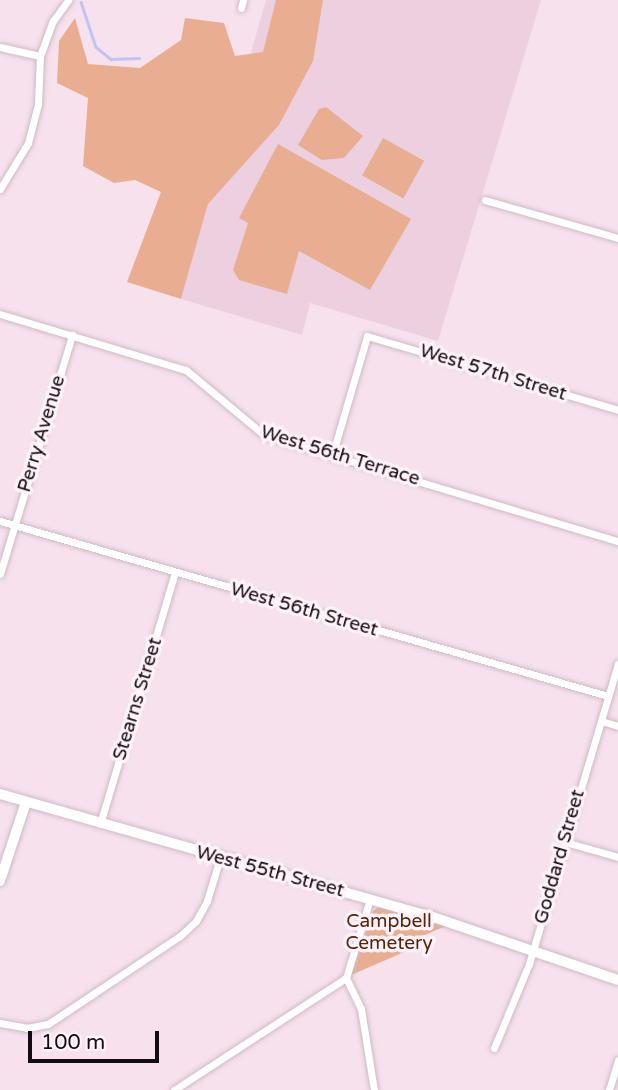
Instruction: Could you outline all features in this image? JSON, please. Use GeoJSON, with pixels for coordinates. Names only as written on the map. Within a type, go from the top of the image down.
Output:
{"type":"FeatureCollection","features":[{"type":"Feature","properties":{"kind":"street"},"geometry":{"type":"LineString","coordinates":[[0,189],[2,176],[28,143],[38,104],[40,56],[53,21],[68,0]]}},
{"type":"Feature","properties":{"kind":"street"},"geometry":{"type":"LineString","coordinates":[[0,47],[40,56]]}},
{"type":"Feature","properties":{"kind":"street"},"geometry":{"type":"LineString","coordinates":[[485,200],[618,238]]}},
{"type":"Feature","properties":{"kind":"street","name":"West 56th Terrace"},"geometry":{"type":"LineString","coordinates":[[0,314],[186,370],[256,431],[618,541]]}},
{"type":"Feature","properties":{"kind":"street","name":"Perry Avenue"},"geometry":{"type":"LineString","coordinates":[[0,574],[72,335]]}},
{"type":"Feature","properties":{"kind":"street","name":"West 57th Street"},"geometry":{"type":"LineString","coordinates":[[332,456],[368,335],[618,410]]}},
{"type":"Feature","properties":{"kind":"street","name":"West 56th Street"},"geometry":{"type":"LineString","coordinates":[[0,522],[608,696]]}},
{"type":"Feature","properties":{"kind":"street","name":"Stearns Street"},"geometry":{"type":"LineString","coordinates":[[100,824],[175,573]]}},
{"type":"Feature","properties":{"kind":"street","name":"Goddard Street"},"geometry":{"type":"LineString","coordinates":[[494,1048],[517,1000],[618,664]]}},
{"type":"Feature","properties":{"kind":"street"},"geometry":{"type":"LineString","coordinates":[[601,721],[618,726]]}},
{"type":"Feature","properties":{"kind":"street","name":"West 55th Street"},"geometry":{"type":"LineString","coordinates":[[0,794],[370,899],[618,979]]}},
{"type":"Feature","properties":{"kind":"street"},"geometry":{"type":"LineString","coordinates":[[0,881],[26,802]]}},
{"type":"Feature","properties":{"kind":"street"},"geometry":{"type":"LineString","coordinates":[[565,842],[618,857]]}},
{"type":"Feature","properties":{"kind":"street"},"geometry":{"type":"LineString","coordinates":[[0,1023],[27,1028],[48,1024],[180,936],[197,921],[207,901],[220,858]]}},
{"type":"Feature","properties":{"kind":"street"},"geometry":{"type":"LineString","coordinates":[[174,1090],[346,978],[370,899]]}},
{"type":"Feature","properties":{"kind":"street"},"geometry":{"type":"LineString","coordinates":[[346,978],[361,1009],[373,1090]]}},
{"type":"Feature","properties":{"kind":"street"},"geometry":{"type":"LineString","coordinates":[[609,1090],[618,1060]]}},
{"type":"Feature","properties":{"kind":"shaded area"},"geometry":{"type":"Polygon","coordinates":[[[266,0],[541,0],[438,341],[310,303],[302,335],[181,299],[266,0]]]}},
{"type":"Feature","properties":{"kind":"green space"},"geometry":{"type":"Polygon","coordinates":[[[276,0],[323,0],[313,61],[279,125],[208,204],[181,299],[127,282],[161,192],[135,180],[114,183],[83,166],[88,98],[57,83],[59,41],[75,18],[88,64],[140,68],[181,40],[185,18],[224,23],[235,56],[263,52],[276,0]]]}},
{"type":"Feature","properties":{"kind":"green space"},"geometry":{"type":"Polygon","coordinates":[[[326,107],[363,136],[344,158],[322,160],[298,145],[319,109],[326,107]]]}},
{"type":"Feature","properties":{"kind":"green space"},"geometry":{"type":"Polygon","coordinates":[[[383,138],[424,161],[403,198],[362,176],[383,138]]]}},
{"type":"Feature","properties":{"kind":"green space"},"geometry":{"type":"Polygon","coordinates":[[[278,144],[411,219],[370,290],[299,251],[287,294],[239,280],[233,270],[248,223],[239,218],[278,144]]]}},
{"type":"Feature","properties":{"kind":"green space","name":"Campbell Cemetery"},"geometry":{"type":"Polygon","coordinates":[[[379,907],[446,926],[415,939],[416,947],[351,975],[373,911],[379,907]]]}},
{"type":"Feature","properties":{"kind":"waterway"},"geometry":{"type":"LineString","coordinates":[[81,2],[96,47],[111,59],[139,58]]}}]}
